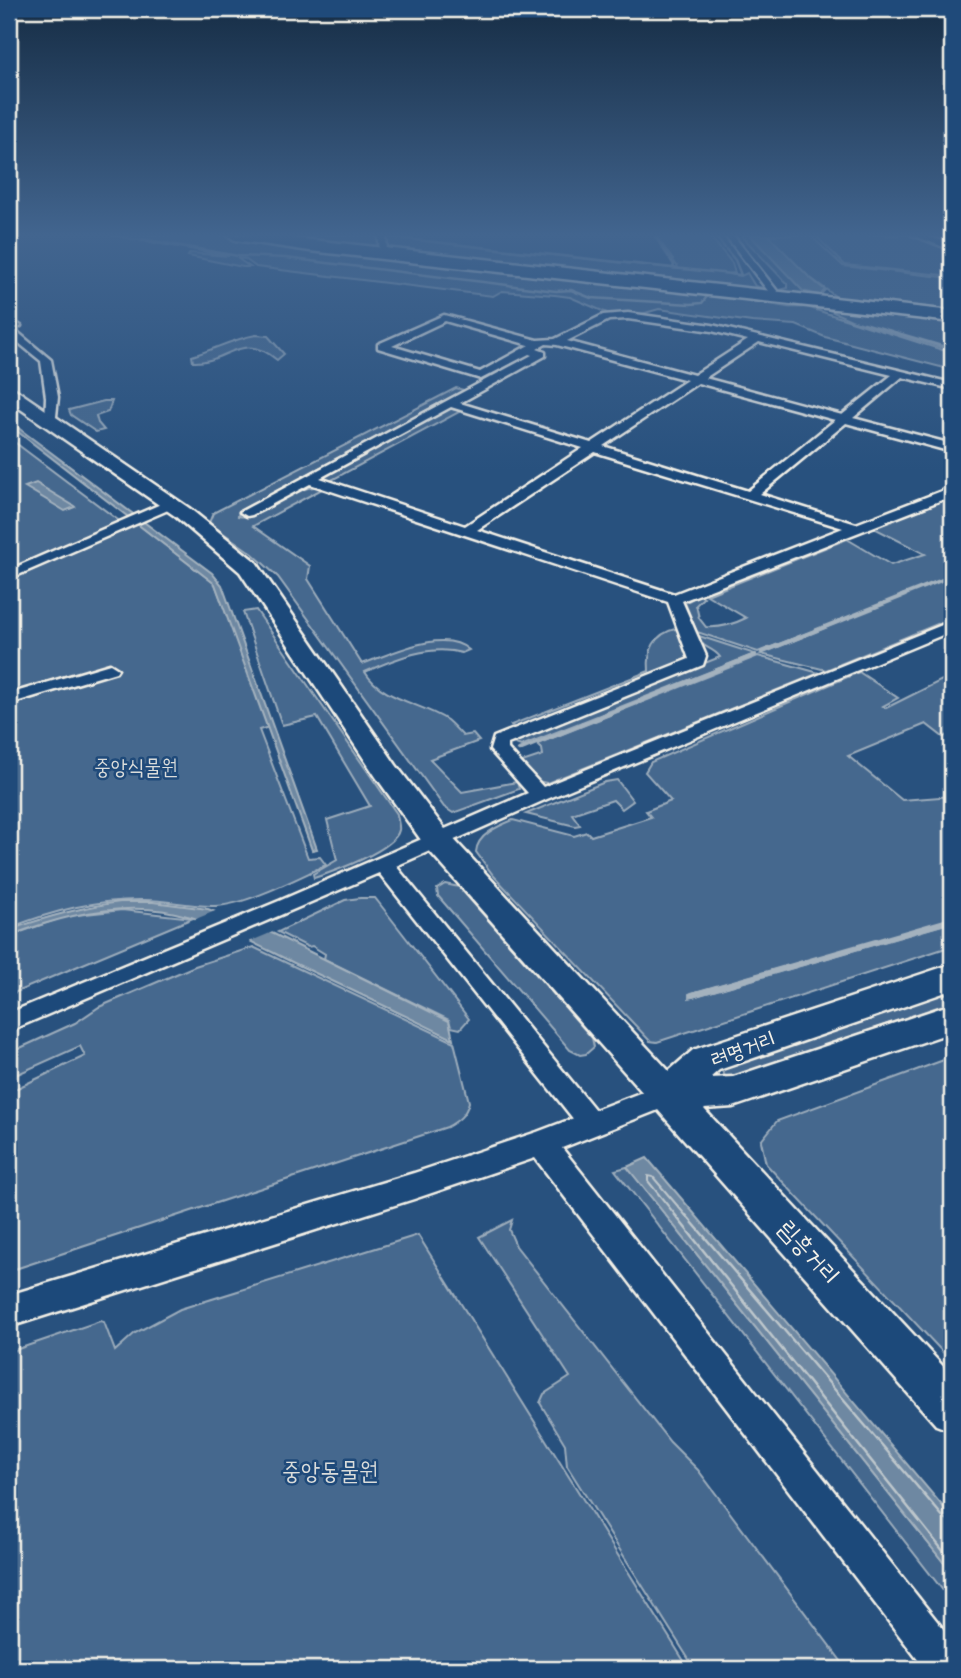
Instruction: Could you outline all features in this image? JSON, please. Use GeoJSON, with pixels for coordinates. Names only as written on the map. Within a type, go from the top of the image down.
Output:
{"type":"FeatureCollection","features":[{"type":"Feature","properties":{"kind":"highway"},"geometry":{"type":"LineString","coordinates":[[929,313],[952,316]]}},
{"type":"Feature","properties":{"kind":"main road","name":"림흥거리"},"geometry":{"type":"LineString","coordinates":[[9,393],[170,504],[223,544],[248,567],[437,840],[952,1409]]}},
{"type":"Feature","properties":{"kind":"main road","name":"려명거리"},"geometry":{"type":"LineString","coordinates":[[666,1095],[706,1060],[952,977]]}},
{"type":"Feature","properties":{"kind":"main road","name":"려명거리"},"geometry":{"type":"LineString","coordinates":[[666,1095],[733,1092],[952,1018]]}},
{"type":"Feature","properties":{"kind":"street"},"geometry":{"type":"LineString","coordinates":[[557,342],[607,317],[691,324],[952,386]]}},
{"type":"Feature","properties":{"kind":"street"},"geometry":{"type":"LineString","coordinates":[[247,512],[541,354],[533,347],[444,318],[382,346],[481,376],[533,347],[544,341],[557,342],[952,448]]}},
{"type":"Feature","properties":{"kind":"street"},"geometry":{"type":"LineString","coordinates":[[16,326],[10,328],[10,331],[46,359],[52,397],[51,423]]}},
{"type":"Feature","properties":{"kind":"street"},"geometry":{"type":"LineString","coordinates":[[466,531],[757,339]]}},
{"type":"Feature","properties":{"kind":"street"},"geometry":{"type":"LineString","coordinates":[[751,495],[901,373]]}},
{"type":"Feature","properties":{"kind":"street"},"geometry":{"type":"LineString","coordinates":[[452,404],[856,528]]}},
{"type":"Feature","properties":{"kind":"street"},"geometry":{"type":"LineString","coordinates":[[309,479],[674,599],[952,491]]}},
{"type":"Feature","properties":{"kind":"street"},"geometry":{"type":"LineString","coordinates":[[9,575],[170,504]]}},
{"type":"Feature","properties":{"kind":"street"},"geometry":{"type":"LineString","coordinates":[[540,795],[503,754],[500,741],[697,662],[698,656],[674,599]]}},
{"type":"Feature","properties":{"kind":"street"},"geometry":{"type":"LineString","coordinates":[[9,1023],[283,908],[540,795],[952,626]]}},
{"type":"Feature","properties":{"kind":"street"},"geometry":{"type":"LineString","coordinates":[[9,699],[110,669]]}},
{"type":"Feature","properties":{"kind":"street"},"geometry":{"type":"LineString","coordinates":[[383,864],[592,1123]]}},
{"type":"Feature","properties":{"kind":"street"},"geometry":{"type":"LineString","coordinates":[[9,1311],[414,1186],[541,1143],[666,1095]]}},
{"type":"Feature","properties":{"kind":"street"},"geometry":{"type":"LineString","coordinates":[[541,1143],[950,1669]]}},
{"type":"Feature","properties":{"kind":"green space"},"geometry":{"type":"Polygon","coordinates":[[[690,313],[827,313],[952,353],[952,370],[825,337],[796,325],[690,313]]]}},
{"type":"Feature","properties":{"kind":"green space"},"geometry":{"type":"Polygon","coordinates":[[[836,313],[885,313],[952,320],[952,351],[836,313]]]}},
{"type":"Feature","properties":{"kind":"green space"},"geometry":{"type":"Polygon","coordinates":[[[256,335],[268,336],[284,354],[277,360],[253,348],[243,348],[205,361],[193,362],[192,356],[256,335]]]}},
{"type":"Feature","properties":{"kind":"green space"},"geometry":{"type":"Polygon","coordinates":[[[456,388],[464,390],[239,511],[238,516],[258,514],[299,491],[324,488],[253,526],[310,566],[308,579],[362,664],[402,649],[432,642],[446,641],[469,650],[462,653],[437,650],[412,654],[365,672],[381,689],[437,714],[463,736],[473,734],[479,741],[430,759],[462,792],[517,782],[519,789],[453,813],[444,807],[278,577],[253,554],[209,523],[213,513],[456,388]]]}},
{"type":"Feature","properties":{"kind":"green space"},"geometry":{"type":"Polygon","coordinates":[[[112,401],[108,412],[96,416],[104,430],[96,432],[71,415],[69,410],[112,401]]]}},
{"type":"Feature","properties":{"kind":"green space"},"geometry":{"type":"Polygon","coordinates":[[[447,408],[461,411],[330,481],[322,478],[447,408]]]}},
{"type":"Feature","properties":{"kind":"green space","name":"중앙식물원"},"geometry":{"type":"Polygon","coordinates":[[[9,438],[126,526],[135,522],[215,584],[269,727],[259,730],[308,858],[320,857],[326,865],[272,890],[228,904],[206,906],[127,900],[59,911],[9,928],[9,438]]]}},
{"type":"Feature","properties":{"kind":"green space"},"geometry":{"type":"Polygon","coordinates":[[[952,497],[952,618],[826,670],[761,654],[873,608],[758,652],[697,632],[685,603],[699,595],[704,597],[696,605],[699,618],[706,627],[737,622],[746,618],[707,595],[847,539],[891,565],[925,554],[872,527],[952,497]]]}},
{"type":"Feature","properties":{"kind":"green space"},"geometry":{"type":"Polygon","coordinates":[[[256,610],[397,814],[399,830],[387,845],[362,859],[314,878],[313,874],[337,860],[327,820],[370,806],[317,717],[282,725],[243,612],[256,610]]]}},
{"type":"Feature","properties":{"kind":"green space"},"geometry":{"type":"Polygon","coordinates":[[[675,629],[681,631],[690,651],[687,659],[679,665],[516,729],[511,725],[649,671],[653,644],[662,635],[675,629]]]}},
{"type":"Feature","properties":{"kind":"green space"},"geometry":{"type":"Polygon","coordinates":[[[699,636],[755,654],[521,746],[513,743],[519,737],[720,657],[697,640],[699,636]]]}},
{"type":"Feature","properties":{"kind":"green space"},"geometry":{"type":"Polygon","coordinates":[[[758,656],[819,673],[547,783],[537,781],[520,765],[543,755],[537,744],[758,656]]]}},
{"type":"Feature","properties":{"kind":"green space"},"geometry":{"type":"Polygon","coordinates":[[[859,672],[898,698],[883,706],[886,708],[952,675],[952,733],[943,737],[926,724],[848,756],[902,800],[952,796],[952,919],[689,994],[689,998],[952,922],[952,946],[657,1042],[650,1041],[493,875],[476,852],[477,846],[484,836],[495,828],[513,820],[574,836],[587,832],[591,836],[651,817],[646,811],[671,801],[645,772],[651,762],[859,672]]]}},
{"type":"Feature","properties":{"kind":"green space"},"geometry":{"type":"Polygon","coordinates":[[[617,780],[633,801],[622,809],[613,800],[572,814],[580,825],[526,814],[605,782],[617,780]]]}},
{"type":"Feature","properties":{"kind":"green space"},"geometry":{"type":"Polygon","coordinates":[[[445,884],[459,887],[592,1038],[594,1047],[586,1054],[580,1055],[570,1050],[438,896],[437,889],[445,884]]]}},
{"type":"Feature","properties":{"kind":"green space"},"geometry":{"type":"Polygon","coordinates":[[[375,898],[469,1019],[460,1029],[451,1027],[449,1020],[324,959],[325,954],[312,946],[308,947],[278,932],[345,900],[375,898]]]}},
{"type":"Feature","properties":{"kind":"green space"},"geometry":{"type":"Polygon","coordinates":[[[122,910],[193,918],[9,995],[9,936],[67,916],[122,910]]]}},
{"type":"Feature","properties":{"kind":"green space"},"geometry":{"type":"Polygon","coordinates":[[[253,947],[454,1042],[469,1102],[464,1114],[447,1127],[9,1271],[9,1092],[85,1056],[80,1046],[9,1078],[9,1053],[75,1023],[99,1007],[195,966],[253,947]]]}},
{"type":"Feature","properties":{"kind":"green space"},"geometry":{"type":"Polygon","coordinates":[[[952,989],[952,1002],[727,1079],[720,1068],[952,989]]]}},
{"type":"Feature","properties":{"kind":"green space"},"geometry":{"type":"Polygon","coordinates":[[[952,1057],[952,1362],[766,1164],[761,1141],[777,1121],[952,1057]]]}},
{"type":"Feature","properties":{"kind":"green space"},"geometry":{"type":"Polygon","coordinates":[[[627,1167],[952,1573],[952,1602],[615,1170],[627,1167]]]}},
{"type":"Feature","properties":{"kind":"green space"},"geometry":{"type":"Polygon","coordinates":[[[512,1220],[509,1230],[516,1246],[670,1442],[698,1470],[847,1669],[695,1669],[567,1466],[565,1444],[540,1403],[544,1394],[570,1377],[479,1237],[512,1220]]]}},
{"type":"Feature","properties":{"kind":"green space","name":"중앙동물원"},"geometry":{"type":"Polygon","coordinates":[[[418,1235],[689,1669],[9,1669],[9,1352],[100,1321],[104,1322],[115,1351],[135,1333],[180,1309],[418,1235]]]}},
{"type":"Feature","properties":{"kind":"water"},"geometry":{"type":"Polygon","coordinates":[[[9,421],[212,573],[222,585],[317,849],[312,850],[215,584],[9,425],[9,421]]]}},
{"type":"Feature","properties":{"kind":"water"},"geometry":{"type":"Polygon","coordinates":[[[36,483],[75,507],[65,511],[25,487],[36,483]]]}},
{"type":"Feature","properties":{"kind":"water"},"geometry":{"type":"Polygon","coordinates":[[[120,902],[153,902],[208,909],[274,934],[449,1021],[453,1039],[231,932],[168,911],[99,911],[53,921],[9,936],[9,930],[36,921],[120,902]]]}},
{"type":"Feature","properties":{"kind":"water"},"geometry":{"type":"Polygon","coordinates":[[[647,1158],[952,1517],[952,1573],[627,1167],[647,1158]]]}},
{"type":"Feature","properties":{"kind":"pier"},"geometry":{"type":"Polygon","coordinates":[[[220,909],[275,931],[244,944],[191,921],[220,909]]]}},
{"type":"Feature","properties":{"kind":"waterway"},"geometry":{"type":"LineString","coordinates":[[864,323],[952,349]]}},
{"type":"Feature","properties":{"kind":"waterway"},"geometry":{"type":"LineString","coordinates":[[901,596],[952,576]]}},
{"type":"Feature","properties":{"kind":"waterway"},"geometry":{"type":"LineString","coordinates":[[762,652],[905,595]]}},
{"type":"Feature","properties":{"kind":"waterway"},"geometry":{"type":"LineString","coordinates":[[519,750],[755,655]]}},
{"type":"Feature","properties":{"kind":"waterway"},"geometry":{"type":"LineString","coordinates":[[692,995],[952,920]]}}]}
